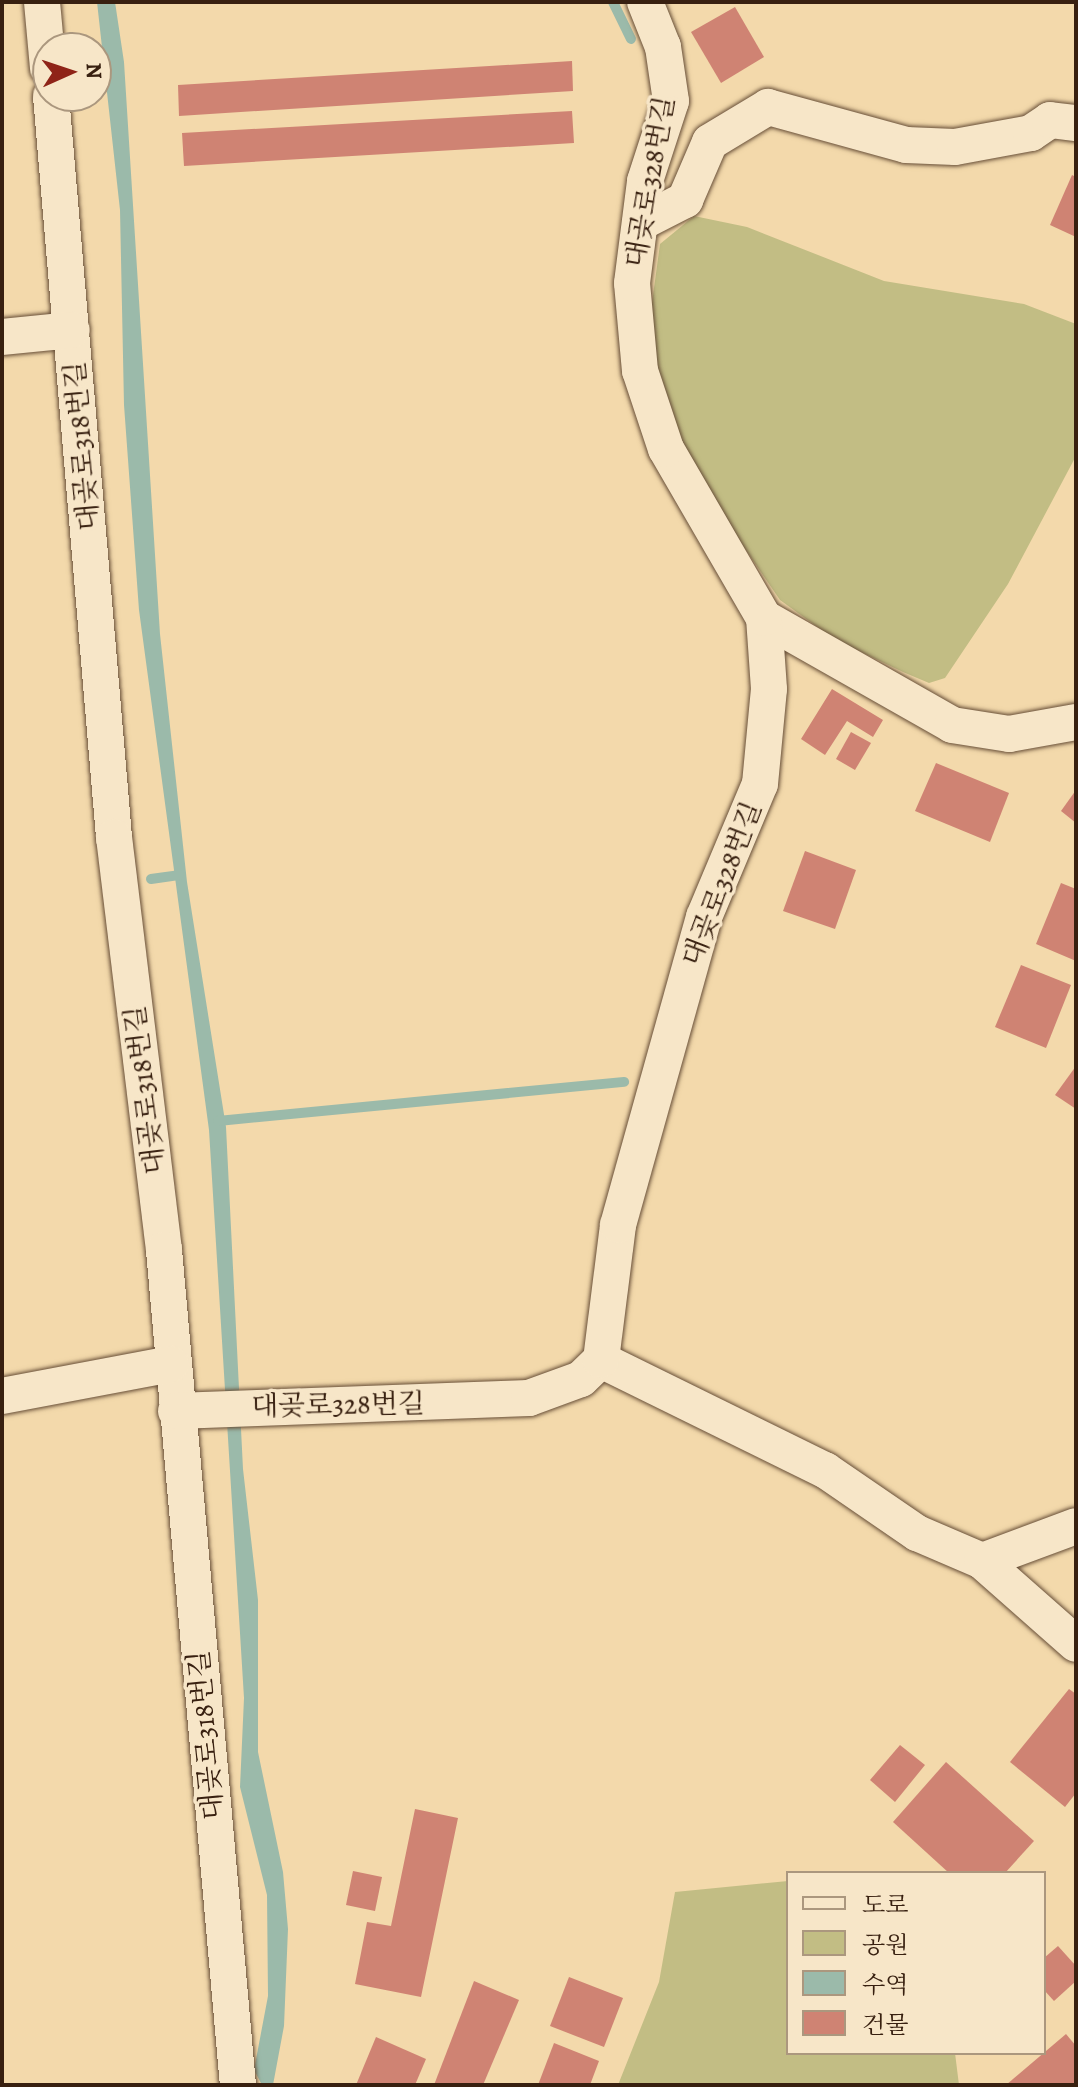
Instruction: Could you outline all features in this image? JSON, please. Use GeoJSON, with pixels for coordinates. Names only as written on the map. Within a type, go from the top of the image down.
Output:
{"type":"FeatureCollection","features":[{"type":"Feature","properties":{"kind":"street"},"geometry":{"type":"LineString","coordinates":[[42,2],[45,32]]}},
{"type":"Feature","properties":{"kind":"street","name":"대곶로328번길"},"geometry":{"type":"LineString","coordinates":[[190,1410],[529,1398],[581,1379],[601,1360],[618,1225],[704,917],[760,784],[769,689],[764,618],[649,409],[633,329],[645,181],[671,101],[663,47],[645,2]]}},
{"type":"Feature","properties":{"kind":"street"},"geometry":{"type":"LineString","coordinates":[[640,223],[685,200],[710,142],[768,107],[906,145],[955,147],[1031,133],[1050,120],[1076,123]]}},
{"type":"Feature","properties":{"kind":"street","name":"대곶로318번길"},"geometry":{"type":"LineString","coordinates":[[52,112],[114,837],[164,1250],[171,1364],[190,1410],[238,2085]]}},
{"type":"Feature","properties":{"kind":"street"},"geometry":{"type":"LineString","coordinates":[[2,337],[72,330]]}},
{"type":"Feature","properties":{"kind":"street"},"geometry":{"type":"LineString","coordinates":[[764,618],[952,725],[1009,734],[1076,722]]}},
{"type":"Feature","properties":{"kind":"street"},"geometry":{"type":"LineString","coordinates":[[601,1360],[825,1470],[917,1533],[982,1561],[1076,1644]]}},
{"type":"Feature","properties":{"kind":"street"},"geometry":{"type":"LineString","coordinates":[[2,1396],[171,1364]]}},
{"type":"Feature","properties":{"kind":"street"},"geometry":{"type":"LineString","coordinates":[[982,1561],[1076,1526]]}},
{"type":"Feature","properties":{"kind":"green space"},"geometry":{"type":"Polygon","coordinates":[[[694,216],[747,227],[884,281],[1024,304],[1076,324],[1076,456],[1008,584],[945,678],[929,683],[903,672],[834,639],[780,600],[715,505],[664,408],[649,325],[660,244],[694,216]]]}},
{"type":"Feature","properties":{"kind":"green space"},"geometry":{"type":"Polygon","coordinates":[[[786,1881],[786,2055],[955,2055],[959,2085],[618,2085],[659,1982],[675,1892],[786,1881]]]}},
{"type":"Feature","properties":{"kind":"water"},"geometry":{"type":"Polygon","coordinates":[[[97,2],[115,2],[124,62],[160,634],[187,882],[226,1127],[243,1469],[258,1600],[258,1752],[283,1872],[288,1929],[284,2026],[273,2085],[262,2085],[254,2070],[268,1996],[267,1895],[240,1787],[244,1698],[209,1130],[139,610],[124,405],[120,210],[109,112],[112,112],[112,32],[100,32],[97,2]]]}},
{"type":"Feature","properties":{"kind":"building"},"geometry":{"type":"Polygon","coordinates":[[[735,7],[764,57],[721,83],[691,32],[735,7]]]}},
{"type":"Feature","properties":{"kind":"building"},"geometry":{"type":"Polygon","coordinates":[[[572,61],[573,91],[179,116],[178,85],[572,61]]]}},
{"type":"Feature","properties":{"kind":"building"},"geometry":{"type":"Polygon","coordinates":[[[572,111],[574,143],[184,166],[182,133],[572,111]]]}},
{"type":"Feature","properties":{"kind":"building"},"geometry":{"type":"Polygon","coordinates":[[[1072,175],[1076,177],[1076,237],[1050,225],[1072,175]]]}},
{"type":"Feature","properties":{"kind":"building"},"geometry":{"type":"Polygon","coordinates":[[[832,689],[883,720],[873,737],[847,721],[825,755],[801,739],[832,689]]]}},
{"type":"Feature","properties":{"kind":"building"},"geometry":{"type":"Polygon","coordinates":[[[851,732],[871,743],[855,770],[836,759],[851,732]]]}},
{"type":"Feature","properties":{"kind":"building"},"geometry":{"type":"Polygon","coordinates":[[[936,763],[1009,793],[990,842],[915,811],[936,763]]]}},
{"type":"Feature","properties":{"kind":"building"},"geometry":{"type":"Polygon","coordinates":[[[1076,790],[1076,823],[1061,811],[1076,790]]]}},
{"type":"Feature","properties":{"kind":"building"},"geometry":{"type":"Polygon","coordinates":[[[805,851],[856,870],[835,929],[783,911],[805,851]]]}},
{"type":"Feature","properties":{"kind":"building"},"geometry":{"type":"Polygon","coordinates":[[[1061,883],[1076,889],[1076,961],[1036,944],[1061,883]]]}},
{"type":"Feature","properties":{"kind":"building"},"geometry":{"type":"Polygon","coordinates":[[[1021,965],[1071,985],[1046,1048],[995,1027],[1021,965]]]}},
{"type":"Feature","properties":{"kind":"building"},"geometry":{"type":"Polygon","coordinates":[[[1076,1066],[1076,1109],[1055,1095],[1076,1066]]]}},
{"type":"Feature","properties":{"kind":"building"},"geometry":{"type":"Polygon","coordinates":[[[1069,1689],[1076,1694],[1076,1793],[1065,1807],[1010,1762],[1069,1689]]]}},
{"type":"Feature","properties":{"kind":"building"},"geometry":{"type":"Polygon","coordinates":[[[900,1745],[925,1765],[895,1802],[870,1780],[900,1745]]]}},
{"type":"Feature","properties":{"kind":"building"},"geometry":{"type":"Polygon","coordinates":[[[946,1762],[1034,1841],[1007,1871],[947,1871],[893,1822],[946,1762]]]}},
{"type":"Feature","properties":{"kind":"building"},"geometry":{"type":"Polygon","coordinates":[[[415,1809],[458,1818],[421,1997],[355,1984],[367,1922],[391,1926],[415,1809]]]}},
{"type":"Feature","properties":{"kind":"building"},"geometry":{"type":"Polygon","coordinates":[[[353,1871],[382,1877],[375,1911],[346,1905],[353,1871]]]}},
{"type":"Feature","properties":{"kind":"building"},"geometry":{"type":"Polygon","coordinates":[[[1058,1946],[1076,1966],[1076,1981],[1054,2001],[1046,1992],[1046,1956],[1058,1946]]]}},
{"type":"Feature","properties":{"kind":"building"},"geometry":{"type":"Polygon","coordinates":[[[569,1977],[623,1998],[604,2047],[550,2026],[569,1977]]]}},
{"type":"Feature","properties":{"kind":"building"},"geometry":{"type":"Polygon","coordinates":[[[474,1981],[519,2000],[483,2085],[434,2085],[474,1981]]]}},
{"type":"Feature","properties":{"kind":"building"},"geometry":{"type":"Polygon","coordinates":[[[1066,2034],[1076,2046],[1076,2085],[1006,2085],[1041,2055],[1046,2055],[1046,2051],[1066,2034]]]}},
{"type":"Feature","properties":{"kind":"building"},"geometry":{"type":"Polygon","coordinates":[[[376,2037],[426,2059],[415,2085],[356,2085],[376,2037]]]}},
{"type":"Feature","properties":{"kind":"building"},"geometry":{"type":"Polygon","coordinates":[[[554,2043],[599,2061],[590,2085],[538,2085],[554,2043]]]}},
{"type":"Feature","properties":{"kind":"waterway"},"geometry":{"type":"LineString","coordinates":[[613,2],[631,39]]}},
{"type":"Feature","properties":{"kind":"waterway"},"geometry":{"type":"LineString","coordinates":[[151,879],[179,875]]}},
{"type":"Feature","properties":{"kind":"waterway"},"geometry":{"type":"LineString","coordinates":[[218,1121],[624,1082]]}}]}
